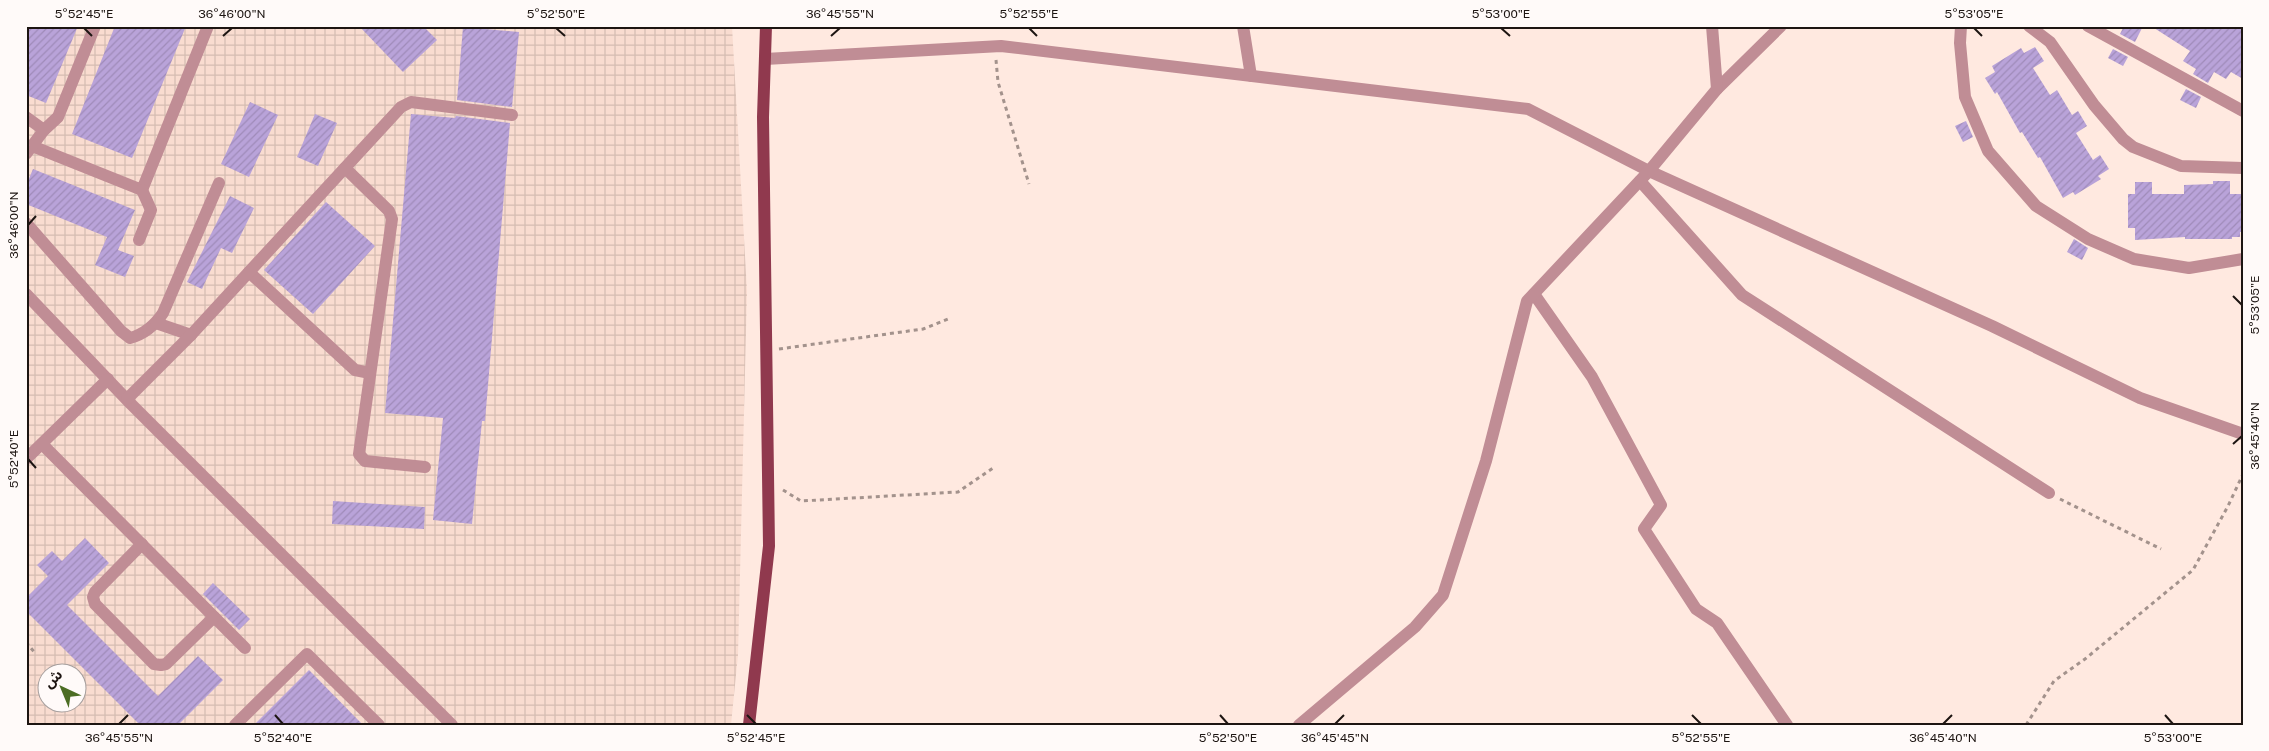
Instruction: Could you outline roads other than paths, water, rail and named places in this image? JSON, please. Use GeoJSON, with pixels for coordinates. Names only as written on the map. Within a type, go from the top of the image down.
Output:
{"type":"FeatureCollection","features":[{"type":"Feature","properties":{"kind":"main road"},"geometry":{"type":"LineString","coordinates":[[749,725],[769,546],[763,117],[766,26]]}},
{"type":"Feature","properties":{"kind":"street"},"geometry":{"type":"LineString","coordinates":[[95,26],[58,117],[44,130],[29,150],[142,190]]}},
{"type":"Feature","properties":{"kind":"street"},"geometry":{"type":"LineString","coordinates":[[139,240],[151,210],[142,190],[208,26]]}},
{"type":"Feature","properties":{"kind":"street"},"geometry":{"type":"LineString","coordinates":[[1244,26],[1250,76]]}},
{"type":"Feature","properties":{"kind":"street"},"geometry":{"type":"LineString","coordinates":[[1712,26],[1717,89]]}},
{"type":"Feature","properties":{"kind":"street"},"geometry":{"type":"LineString","coordinates":[[1299,725],[1415,627],[1443,595],[1486,461],[1527,301],[1650,171],[1717,89],[1781,26]]}},
{"type":"Feature","properties":{"kind":"street"},"geometry":{"type":"LineString","coordinates":[[1961,26],[1960,43],[1965,97],[1988,151],[2036,206],[2088,239],[2134,259],[2189,268],[2243,258]]}},
{"type":"Feature","properties":{"kind":"street"},"geometry":{"type":"LineString","coordinates":[[2029,26],[2050,42],[2094,105],[2123,139],[2133,147],[2181,166],[2243,168]]}},
{"type":"Feature","properties":{"kind":"street"},"geometry":{"type":"LineString","coordinates":[[2088,26],[2243,111]]}},
{"type":"Feature","properties":{"kind":"street"},"geometry":{"type":"LineString","coordinates":[[765,59],[995,47],[1528,109],[1650,171],[1992,326],[2140,398],[2243,434]]}},
{"type":"Feature","properties":{"kind":"street"},"geometry":{"type":"LineString","coordinates":[[128,399],[191,335],[401,107],[411,102],[512,115]]}},
{"type":"Feature","properties":{"kind":"street"},"geometry":{"type":"LineString","coordinates":[[26,117],[44,130]]}},
{"type":"Feature","properties":{"kind":"street"},"geometry":{"type":"LineString","coordinates":[[345,168],[389,211],[392,219],[359,454],[365,461],[425,467]]}},
{"type":"Feature","properties":{"kind":"street"},"geometry":{"type":"LineString","coordinates":[[1640,181],[1742,295],[2049,493]]}},
{"type":"Feature","properties":{"kind":"street"},"geometry":{"type":"LineString","coordinates":[[26,223],[121,331],[130,338],[140,335],[156,323],[163,313],[219,183]]}},
{"type":"Feature","properties":{"kind":"street"},"geometry":{"type":"LineString","coordinates":[[249,272],[354,370],[370,372]]}},
{"type":"Feature","properties":{"kind":"street"},"geometry":{"type":"LineString","coordinates":[[26,294],[452,725]]}},
{"type":"Feature","properties":{"kind":"street"},"geometry":{"type":"LineString","coordinates":[[1534,294],[1592,377],[1661,505],[1644,528],[1696,609],[1717,623],[1788,725]]}},
{"type":"Feature","properties":{"kind":"street"},"geometry":{"type":"LineString","coordinates":[[156,323],[191,335]]}},
{"type":"Feature","properties":{"kind":"street"},"geometry":{"type":"LineString","coordinates":[[26,459],[108,379]]}},
{"type":"Feature","properties":{"kind":"street"},"geometry":{"type":"LineString","coordinates":[[42,444],[245,648]]}},
{"type":"Feature","properties":{"kind":"street"},"geometry":{"type":"LineString","coordinates":[[142,544],[95,592],[93,597],[94,604],[154,664],[161,665],[166,664],[214,617]]}},
{"type":"Feature","properties":{"kind":"street"},"geometry":{"type":"LineString","coordinates":[[235,725],[307,654],[379,725]]}}]}
